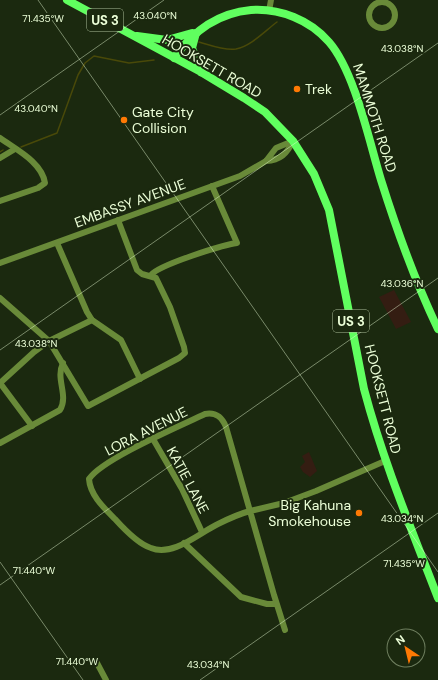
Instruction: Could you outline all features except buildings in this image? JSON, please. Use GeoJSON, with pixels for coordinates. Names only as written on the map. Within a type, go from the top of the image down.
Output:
{"type":"FeatureCollection","features":[{"type":"Feature","properties":{"kind":"main road","name":"HOOKSETT ROAD"},"geometry":{"type":"LineString","coordinates":[[67,0],[201,72],[256,105],[293,141],[314,174],[329,210],[364,389],[385,461],[438,598]]}},
{"type":"Feature","properties":{"kind":"main road","name":"MAMMOTH ROAD"},"geometry":{"type":"LineString","coordinates":[[174,58],[196,32],[213,21],[231,14],[250,10],[269,11],[295,17],[314,28],[330,43],[343,62],[355,93],[390,207],[414,277],[438,329]]}},
{"type":"Feature","properties":{"kind":"main road"},"geometry":{"type":"LineString","coordinates":[[132,35],[167,40],[196,32],[192,48],[201,72]]}},
{"type":"Feature","properties":{"kind":"street"},"geometry":{"type":"LineString","coordinates":[[269,11],[271,0]]}},
{"type":"Feature","properties":{"kind":"street"},"geometry":{"type":"LineString","coordinates":[[383,1],[392,6],[396,15],[391,25],[381,28],[372,23],[369,15],[373,5],[383,1]]}},
{"type":"Feature","properties":{"kind":"street"},"geometry":{"type":"LineString","coordinates":[[0,138],[33,162],[41,172],[45,183],[38,188],[0,202]]}},
{"type":"Feature","properties":{"kind":"street","name":"EMBASSY AVENUE"},"geometry":{"type":"LineString","coordinates":[[0,263],[250,171],[266,160],[276,148],[293,141]]}},
{"type":"Feature","properties":{"kind":"street","name":"EMBASSY AVENUE"},"geometry":{"type":"LineString","coordinates":[[266,160],[281,157],[289,151],[293,141]]}},
{"type":"Feature","properties":{"kind":"street"},"geometry":{"type":"LineString","coordinates":[[0,158],[15,149]]}},
{"type":"Feature","properties":{"kind":"street"},"geometry":{"type":"LineString","coordinates":[[151,275],[159,268],[237,243],[212,186]]}},
{"type":"Feature","properties":{"kind":"street"},"geometry":{"type":"LineString","coordinates":[[0,298],[50,341],[88,406],[178,358],[185,353],[165,294],[158,280],[151,275],[142,274],[137,270],[118,220]]}},
{"type":"Feature","properties":{"kind":"street"},"geometry":{"type":"LineString","coordinates":[[57,243],[92,320],[121,340],[140,379]]}},
{"type":"Feature","properties":{"kind":"street"},"geometry":{"type":"LineString","coordinates":[[32,426],[0,383],[34,352],[50,341],[92,320]]}},
{"type":"Feature","properties":{"kind":"street"},"geometry":{"type":"LineString","coordinates":[[0,443],[60,410],[64,404],[60,372],[63,363]]}},
{"type":"Feature","properties":{"kind":"street","name":"LORA AVENUE"},"geometry":{"type":"LineString","coordinates":[[184,542],[170,549],[156,550],[149,548],[109,513],[96,498],[89,486],[89,479],[98,469],[153,439],[205,414],[212,413],[219,416],[226,427],[250,511]]}},
{"type":"Feature","properties":{"kind":"street","name":"KATIE LANE"},"geometry":{"type":"LineString","coordinates":[[153,439],[182,489],[202,532]]}},
{"type":"Feature","properties":{"kind":"street"},"geometry":{"type":"LineString","coordinates":[[275,604],[267,604],[241,597],[184,542],[220,523],[250,511],[284,503],[316,491],[385,461]]}},
{"type":"Feature","properties":{"kind":"street"},"geometry":{"type":"LineString","coordinates":[[250,511],[275,604],[285,630]]}},
{"type":"Feature","properties":{"kind":"street"},"geometry":{"type":"LineString","coordinates":[[98,663],[106,680]]}},
{"type":"Feature","properties":{"kind":"shaded area"},"geometry":{"type":"Polygon","coordinates":[[[394,290],[411,322],[396,329],[379,297],[394,290]]]}},
{"type":"Feature","properties":{"kind":"shaded area"},"geometry":{"type":"Polygon","coordinates":[[[309,452],[317,471],[310,477],[303,472],[300,467],[305,462],[302,456],[309,452]]]}},
{"type":"Feature","properties":{"kind":"waterway"},"geometry":{"type":"LineString","coordinates":[[199,42],[222,48],[236,49],[252,42],[277,22]]}},
{"type":"Feature","properties":{"kind":"waterway"},"geometry":{"type":"LineString","coordinates":[[21,147],[57,133],[78,75],[85,63],[94,56],[129,63],[154,60]]}},
{"type":"Feature","properties":{"kind":"place","name":"Trek"},"geometry":{"type":"Point","coordinates":[297,89]}},
{"type":"Feature","properties":{"kind":"place","name":"Gate City Collision"},"geometry":{"type":"Point","coordinates":[124,120]}},
{"type":"Feature","properties":{"kind":"place","name":"Big Kahuna Smokehouse"},"geometry":{"type":"Point","coordinates":[359,513]}}]}
